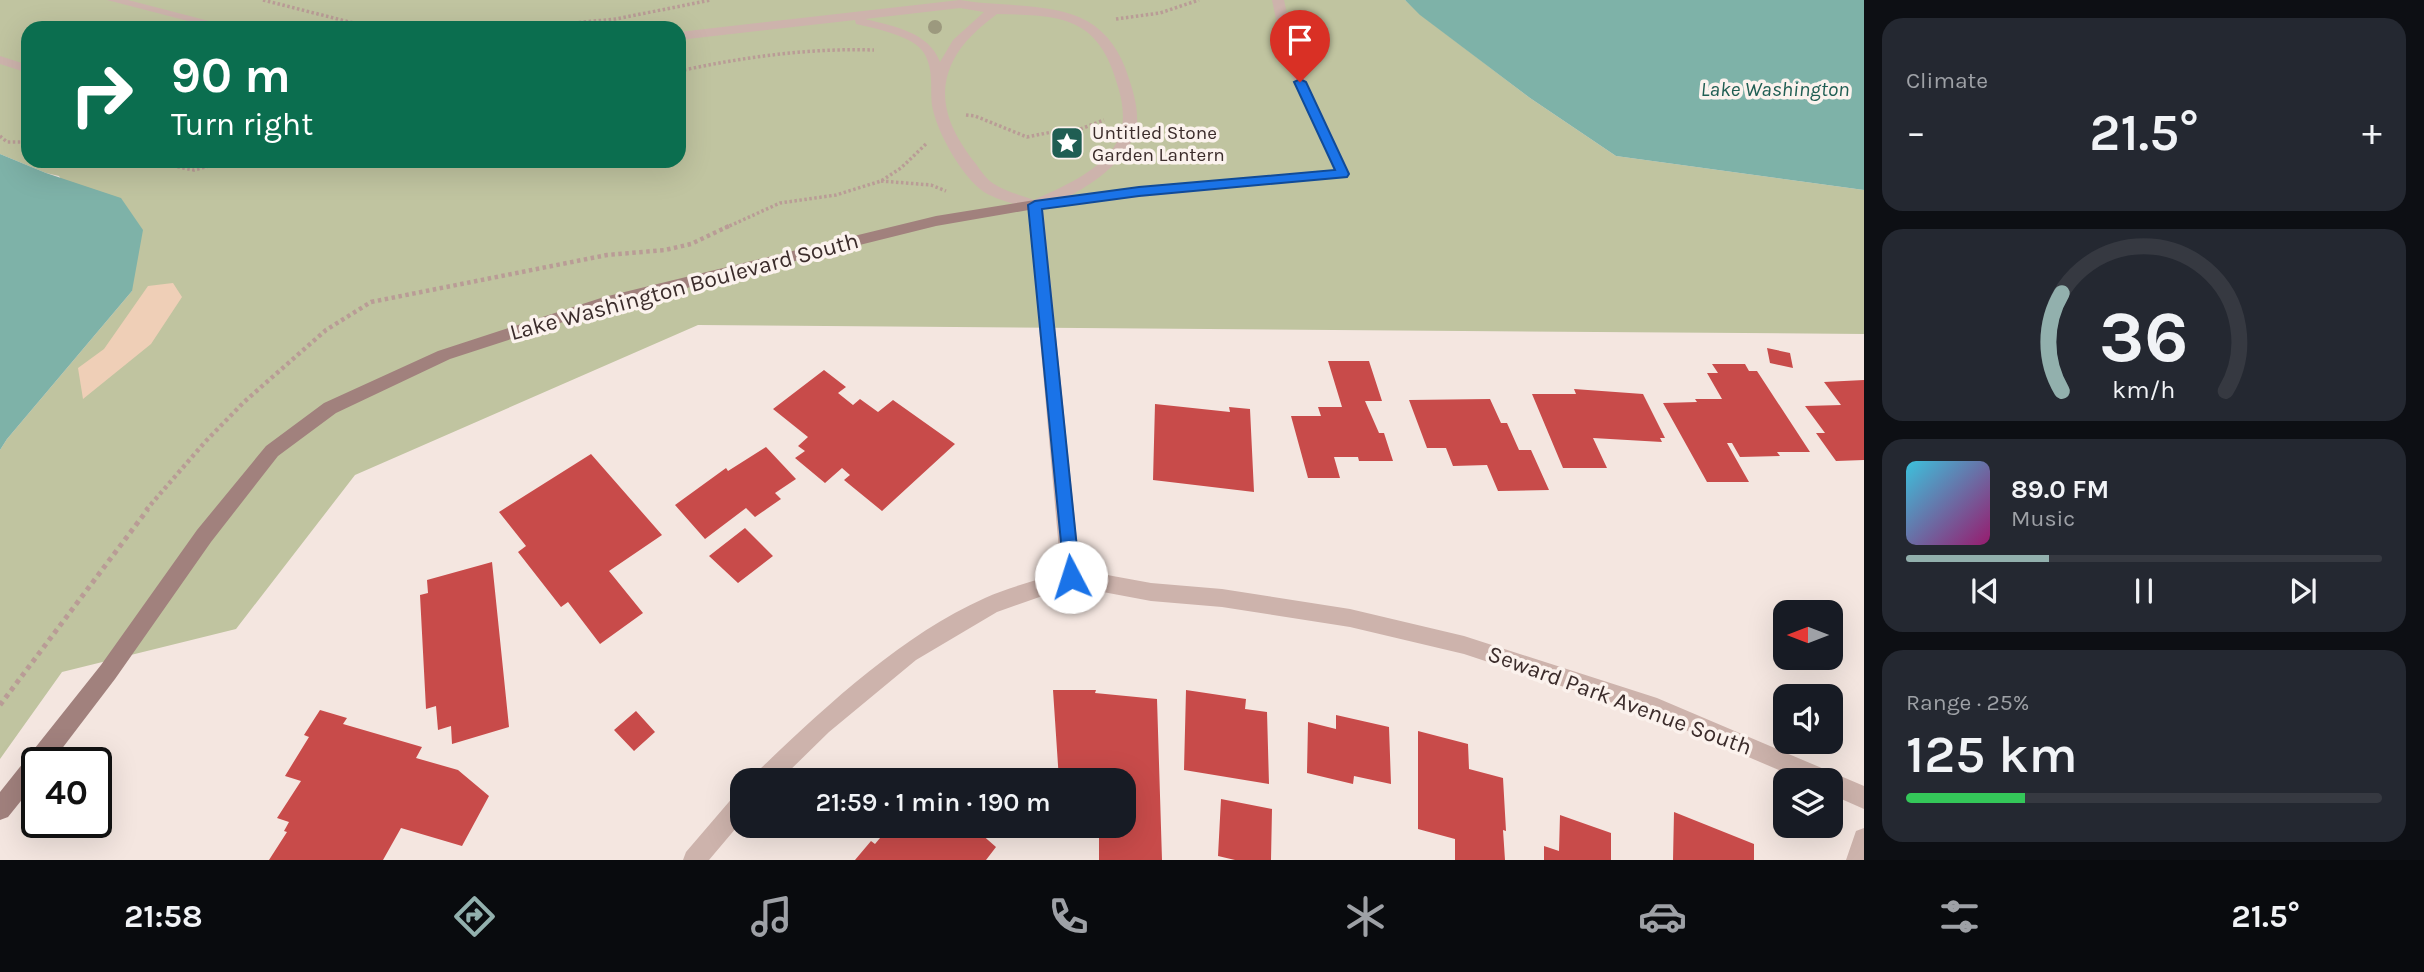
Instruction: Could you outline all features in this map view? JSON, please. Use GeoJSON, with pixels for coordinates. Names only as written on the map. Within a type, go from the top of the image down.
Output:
{"type":"FeatureCollection","features":[{"type":"Feature","properties":{"kind":"main road","name":"Lake Washington Boulevard South"},"geometry":{"type":"LineString","coordinates":[[50,747],[204,536],[272,451],[330,408],[444,355],[604,303],[936,220],[1035,205]]}},
{"type":"Feature","properties":{"kind":"main road","name":"Lake Washington Boulevard South"},"geometry":{"type":"LineString","coordinates":[[0,809],[21,783]]}},
{"type":"Feature","properties":{"kind":"street"},"geometry":{"type":"LineString","coordinates":[[113,0],[201,21]]}},
{"type":"Feature","properties":{"kind":"street","name":"Lake Washington Boulevard South"},"geometry":{"type":"LineString","coordinates":[[1035,205],[1139,192],[1343,174],[1291,61],[1278,0]]}},
{"type":"Feature","properties":{"kind":"street"},"geometry":{"type":"LineString","coordinates":[[686,35],[960,4],[994,10],[1050,12],[1096,30],[1115,54],[1129,103],[1130,128],[1116,154],[1094,176],[1035,205],[989,188],[955,150],[942,124],[936,100],[939,78],[949,54],[974,23],[994,10]]}},
{"type":"Feature","properties":{"kind":"street"},"geometry":{"type":"LineString","coordinates":[[850,18],[899,31],[929,49],[939,78]]}},
{"type":"Feature","properties":{"kind":"street"},"geometry":{"type":"LineString","coordinates":[[0,60],[21,67]]}},
{"type":"Feature","properties":{"kind":"street"},"geometry":{"type":"LineString","coordinates":[[1035,205],[1071,577]]}},
{"type":"Feature","properties":{"kind":"street","name":"Seward Park Avenue South"},"geometry":{"type":"LineString","coordinates":[[777,768],[821,725],[909,653],[990,605],[1071,577],[1151,592],[1222,598],[1337,615],[1464,645],[1657,708],[1798,768]]}},
{"type":"Feature","properties":{"kind":"street","name":"Seward Park Avenue South"},"geometry":{"type":"LineString","coordinates":[[1843,788],[1864,798]]}},
{"type":"Feature","properties":{"kind":"street"},"geometry":{"type":"LineString","coordinates":[[694,860],[730,818]]}},
{"type":"Feature","properties":{"kind":"street"},"geometry":{"type":"LineString","coordinates":[[1857,860],[1864,839]]}},
{"type":"Feature","properties":{"kind":"path"},"geometry":{"type":"LineString","coordinates":[[263,0],[341,21]]}},
{"type":"Feature","properties":{"kind":"path"},"geometry":{"type":"LineString","coordinates":[[595,21],[653,14],[711,0]]}},
{"type":"Feature","properties":{"kind":"path"},"geometry":{"type":"LineString","coordinates":[[1108,20],[1160,13],[1199,0]]}},
{"type":"Feature","properties":{"kind":"path"},"geometry":{"type":"LineString","coordinates":[[686,70],[822,48],[885,52]]}},
{"type":"Feature","properties":{"kind":"path"},"geometry":{"type":"LineString","coordinates":[[962,116],[975,116],[1027,137],[1056,131],[1070,133],[1104,120]]}},
{"type":"Feature","properties":{"kind":"path"},"geometry":{"type":"LineString","coordinates":[[0,136],[7,142],[21,142]]}},
{"type":"Feature","properties":{"kind":"path"},"geometry":{"type":"LineString","coordinates":[[184,168],[202,168]]}},
{"type":"Feature","properties":{"kind":"path"},"geometry":{"type":"LineString","coordinates":[[881,181],[931,185],[946,191]]}},
{"type":"Feature","properties":{"kind":"green space"},"geometry":{"type":"Polygon","coordinates":[[[0,0],[1405,0],[1530,98],[1616,156],[1864,190],[1864,334],[698,325],[355,475],[236,629],[62,672],[0,759],[0,450],[132,291],[59,176],[34,168],[686,168],[686,21],[21,21],[21,163],[0,154],[0,0]]]}},
{"type":"Feature","properties":{"kind":"sand"},"geometry":{"type":"Polygon","coordinates":[[[173,283],[182,297],[151,344],[83,399],[78,368],[104,349],[148,286],[173,283]]]}},
{"type":"Feature","properties":{"kind":"water","name":"Lake Washington"},"geometry":{"type":"Polygon","coordinates":[[[1405,0],[1864,0],[1864,190],[1616,156],[1530,98],[1420,15],[1405,0]]]}},
{"type":"Feature","properties":{"kind":"water"},"geometry":{"type":"Polygon","coordinates":[[[0,154],[21,163],[21,168],[34,168],[121,198],[143,230],[132,291],[0,450],[0,154]]]}},
{"type":"Feature","properties":{"kind":"building"},"geometry":{"type":"Polygon","coordinates":[[[1767,348],[1790,353],[1793,368],[1770,363],[1767,348]]]}},
{"type":"Feature","properties":{"kind":"building"},"geometry":{"type":"Polygon","coordinates":[[[1328,361],[1369,361],[1382,401],[1365,401],[1379,433],[1384,433],[1393,461],[1359,461],[1358,457],[1334,457],[1340,478],[1308,478],[1291,416],[1321,416],[1318,407],[1342,407],[1328,361]]]}},
{"type":"Feature","properties":{"kind":"building"},"geometry":{"type":"Polygon","coordinates":[[[1712,364],[1745,364],[1749,371],[1757,371],[1810,452],[1777,452],[1780,456],[1740,457],[1732,443],[1727,443],[1749,482],[1707,482],[1663,403],[1722,399],[1707,373],[1718,373],[1712,364]]]}},
{"type":"Feature","properties":{"kind":"building"},"geometry":{"type":"Polygon","coordinates":[[[824,370],[846,387],[838,393],[853,405],[860,399],[878,412],[893,400],[955,444],[882,511],[844,480],[850,475],[842,468],[825,483],[795,458],[805,451],[798,446],[808,437],[773,409],[824,370]]]}},
{"type":"Feature","properties":{"kind":"building"},"geometry":{"type":"Polygon","coordinates":[[[1864,380],[1864,460],[1836,461],[1816,433],[1825,433],[1805,406],[1841,405],[1824,382],[1864,380]]]}},
{"type":"Feature","properties":{"kind":"building"},"geometry":{"type":"Polygon","coordinates":[[[1574,389],[1643,394],[1665,438],[1660,438],[1662,442],[1593,438],[1607,468],[1563,468],[1532,394],[1576,394],[1574,389]]]}},
{"type":"Feature","properties":{"kind":"building"},"geometry":{"type":"Polygon","coordinates":[[[1490,399],[1501,423],[1507,423],[1519,450],[1531,450],[1549,490],[1498,491],[1487,465],[1453,466],[1446,448],[1427,448],[1409,400],[1490,399]]]}},
{"type":"Feature","properties":{"kind":"building"},"geometry":{"type":"Polygon","coordinates":[[[1155,404],[1230,412],[1229,407],[1250,409],[1254,492],[1153,480],[1155,404]]]}},
{"type":"Feature","properties":{"kind":"building"},"geometry":{"type":"Polygon","coordinates":[[[766,447],[796,479],[775,493],[781,499],[755,517],[746,508],[705,539],[675,505],[726,468],[728,471],[766,447]]]}},
{"type":"Feature","properties":{"kind":"building"},"geometry":{"type":"Polygon","coordinates":[[[591,454],[662,535],[609,571],[643,613],[600,644],[568,602],[561,607],[518,552],[526,546],[499,512],[591,454]]]}},
{"type":"Feature","properties":{"kind":"building"},"geometry":{"type":"Polygon","coordinates":[[[745,528],[773,556],[738,583],[709,556],[745,528]]]}},
{"type":"Feature","properties":{"kind":"building"},"geometry":{"type":"Polygon","coordinates":[[[492,562],[509,727],[452,744],[451,726],[438,730],[436,706],[426,709],[420,595],[428,593],[427,580],[492,562]]]}},
{"type":"Feature","properties":{"kind":"building"},"geometry":{"type":"Polygon","coordinates":[[[1053,690],[1096,690],[1095,693],[1157,699],[1162,860],[1099,860],[1099,838],[1136,838],[1136,768],[1058,768],[1053,690]]]}},
{"type":"Feature","properties":{"kind":"building"},"geometry":{"type":"Polygon","coordinates":[[[1186,690],[1246,699],[1245,709],[1267,712],[1269,784],[1184,770],[1186,690]]]}},
{"type":"Feature","properties":{"kind":"building"},"geometry":{"type":"Polygon","coordinates":[[[320,710],[347,718],[343,724],[422,747],[416,758],[458,770],[489,796],[462,846],[401,828],[383,860],[269,860],[287,832],[284,831],[289,822],[277,818],[301,781],[285,776],[309,737],[304,735],[320,710]]]}},
{"type":"Feature","properties":{"kind":"building"},"geometry":{"type":"Polygon","coordinates":[[[636,711],[655,732],[634,751],[614,730],[636,711]]]}},
{"type":"Feature","properties":{"kind":"building"},"geometry":{"type":"Polygon","coordinates":[[[1336,715],[1389,727],[1391,784],[1354,776],[1353,784],[1307,773],[1308,722],[1336,729],[1336,715]]]}},
{"type":"Feature","properties":{"kind":"building"},"geometry":{"type":"Polygon","coordinates":[[[1418,731],[1468,744],[1469,769],[1503,778],[1505,860],[1455,860],[1455,839],[1418,829],[1418,731]]]}},
{"type":"Feature","properties":{"kind":"building"},"geometry":{"type":"Polygon","coordinates":[[[1221,799],[1272,809],[1271,860],[1235,860],[1218,856],[1221,799]]]}},
{"type":"Feature","properties":{"kind":"building"},"geometry":{"type":"Polygon","coordinates":[[[1674,812],[1754,844],[1754,860],[1673,860],[1674,812]]]}},
{"type":"Feature","properties":{"kind":"building"},"geometry":{"type":"Polygon","coordinates":[[[1560,815],[1611,833],[1611,860],[1544,860],[1544,846],[1559,851],[1560,815]]]}},
{"type":"Feature","properties":{"kind":"building"},"geometry":{"type":"Polygon","coordinates":[[[880,838],[986,838],[996,847],[986,860],[855,860],[871,841],[875,844],[880,838]]]}},
{"type":"Feature","properties":{"kind":"place","name":"Untitled Stone Garden Lantern"},"geometry":{"type":"Point","coordinates":[1067,143]}},
{"type":"Feature","properties":{"kind":"route"},"geometry":{"type":"LineString","coordinates":[[1071,577],[1035,205],[1139,192],[1343,174],[1300,82]]}}]}
